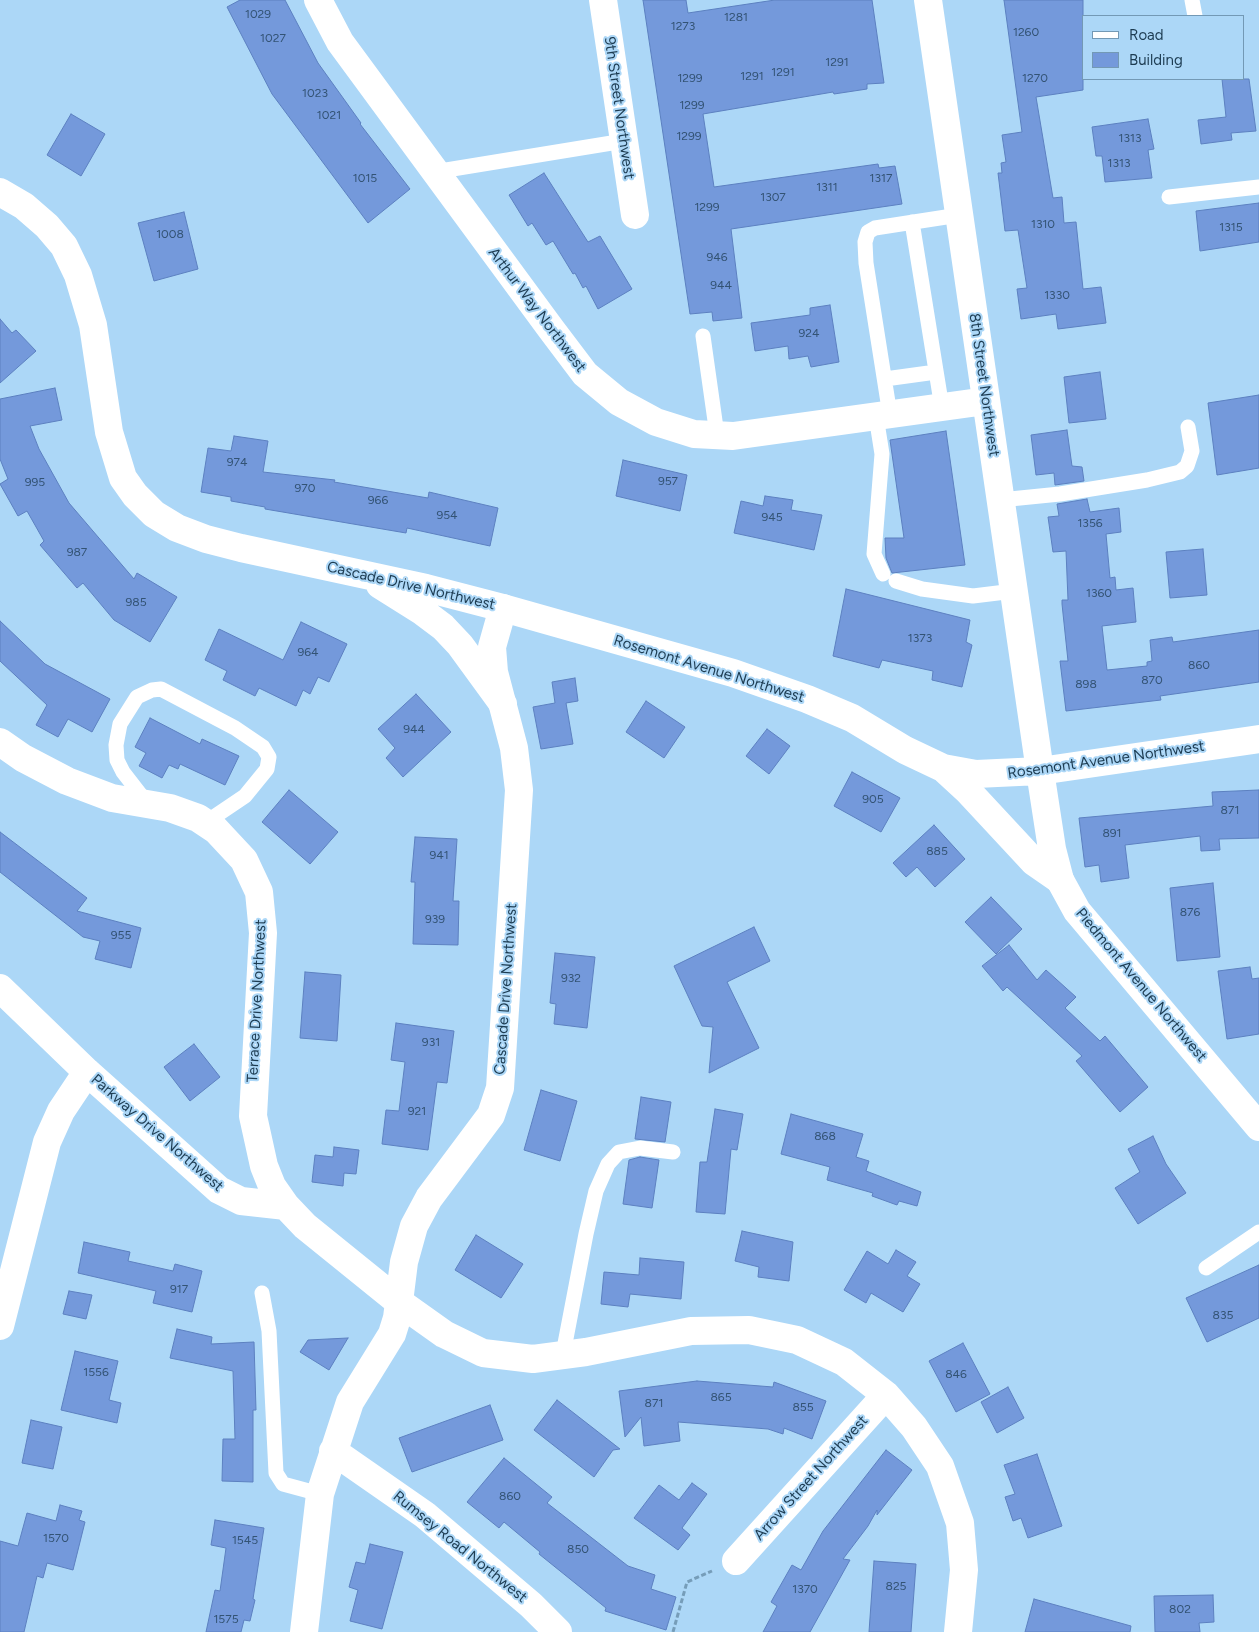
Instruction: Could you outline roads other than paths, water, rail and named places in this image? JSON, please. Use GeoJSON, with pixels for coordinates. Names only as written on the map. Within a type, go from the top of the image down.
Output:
{"type":"FeatureCollection","features":[{"type":"Feature","properties":{"kind":"street","name":"Arthur Way Northwest"},"geometry":{"type":"LineString","coordinates":[[318,0],[340,42],[434,172],[585,374],[619,402],[656,422],[694,434],[733,436],[986,401]]}},
{"type":"Feature","properties":{"kind":"street","name":"9th Street Northwest"},"geometry":{"type":"LineString","coordinates":[[602,0],[634,215]]}},
{"type":"Feature","properties":{"kind":"street","name":"8th Street Northwest"},"geometry":{"type":"LineString","coordinates":[[928,0],[1040,771]]}},
{"type":"Feature","properties":{"kind":"street","name":"Cascade Drive Northwest"},"geometry":{"type":"LineString","coordinates":[[0,192],[24,206],[47,226],[64,246],[78,275],[93,325],[115,456],[123,478],[135,495],[162,519],[177,528],[206,539],[503,608],[492,647],[494,672],[514,748],[519,790],[500,1088],[491,1115],[429,1198],[414,1226],[404,1262],[399,1302],[392,1334],[350,1402],[320,1494],[304,1632]]}},
{"type":"Feature","properties":{"kind":"street"},"geometry":{"type":"LineString","coordinates":[[362,574],[423,612],[442,627],[460,645],[503,704]]}},
{"type":"Feature","properties":{"kind":"street","name":"Rosemont Avenue Northwest"},"geometry":{"type":"LineString","coordinates":[[503,608],[733,673],[806,699],[852,718],[905,750],[943,768],[976,774],[1040,771],[1259,739]]}},
{"type":"Feature","properties":{"kind":"street","name":"Terrace Drive Northwest"},"geometry":{"type":"LineString","coordinates":[[0,742],[23,758],[66,781],[112,798],[170,808],[206,823],[216,830],[244,860],[259,892],[263,933],[253,1116],[264,1166],[272,1186],[286,1206]]}},
{"type":"Feature","properties":{"kind":"street"},"geometry":{"type":"LineString","coordinates":[[943,768],[968,791],[1034,862],[1060,880]]}},
{"type":"Feature","properties":{"kind":"street","name":"Piedmont Avenue Northwest"},"geometry":{"type":"LineString","coordinates":[[1040,771],[1052,849],[1060,880],[1077,911],[1259,1127]]}},
{"type":"Feature","properties":{"kind":"street","name":"Parkway Drive Northwest"},"geometry":{"type":"LineString","coordinates":[[0,988],[88,1072],[220,1190],[241,1201],[286,1206]]}},
{"type":"Feature","properties":{"kind":"street"},"geometry":{"type":"LineString","coordinates":[[0,1326],[47,1142],[61,1111],[88,1072]]}},
{"type":"Feature","properties":{"kind":"street"},"geometry":{"type":"LineString","coordinates":[[286,1206],[305,1226],[399,1302],[444,1334],[483,1353],[532,1359],[691,1331],[749,1330],[797,1340],[844,1362],[886,1395],[914,1426],[940,1466],[960,1523],[964,1570],[958,1632]]}},
{"type":"Feature","properties":{"kind":"street","name":"Arrow Street Northwest"},"geometry":{"type":"LineString","coordinates":[[736,1561],[886,1395]]}},
{"type":"Feature","properties":{"kind":"street","name":"Rumsey Road Northwest"},"geometry":{"type":"LineString","coordinates":[[333,1451],[425,1515],[530,1605],[558,1632]]}},
{"type":"Feature","properties":{"kind":"lane"},"geometry":{"type":"LineString","coordinates":[[1192,0],[1195,15]]}},
{"type":"Feature","properties":{"kind":"lane"},"geometry":{"type":"LineString","coordinates":[[434,172],[624,141]]}},
{"type":"Feature","properties":{"kind":"lane"},"geometry":{"type":"LineString","coordinates":[[1168,197],[1259,187]]}},
{"type":"Feature","properties":{"kind":"lane"},"geometry":{"type":"LineString","coordinates":[[959,215],[875,228],[868,232],[865,242],[885,379],[882,454],[874,554],[890,577],[922,589],[973,596],[1014,591]]}},
{"type":"Feature","properties":{"kind":"lane"},"geometry":{"type":"LineString","coordinates":[[912,222],[942,408]]}},
{"type":"Feature","properties":{"kind":"lane"},"geometry":{"type":"LineString","coordinates":[[703,336],[717,435]]}},
{"type":"Feature","properties":{"kind":"lane"},"geometry":{"type":"LineString","coordinates":[[885,379],[936,372]]}},
{"type":"Feature","properties":{"kind":"lane"},"geometry":{"type":"LineString","coordinates":[[1000,500],[1060,494],[1147,480],[1180,472],[1187,466],[1192,451],[1188,426]]}},
{"type":"Feature","properties":{"kind":"lane"},"geometry":{"type":"LineString","coordinates":[[148,804],[123,772],[117,760],[116,745],[120,724],[137,698],[152,690],[161,689],[235,728],[263,747],[269,757],[267,769],[245,796],[206,823]]}},
{"type":"Feature","properties":{"kind":"lane"},"geometry":{"type":"LineString","coordinates":[[563,1354],[596,1191],[608,1164],[619,1152],[640,1148],[673,1152]]}},
{"type":"Feature","properties":{"kind":"lane"},"geometry":{"type":"LineString","coordinates":[[1206,1268],[1259,1232]]}},
{"type":"Feature","properties":{"kind":"lane"},"geometry":{"type":"LineString","coordinates":[[262,1292],[269,1331],[276,1473],[283,1484],[320,1494]]}}]}
